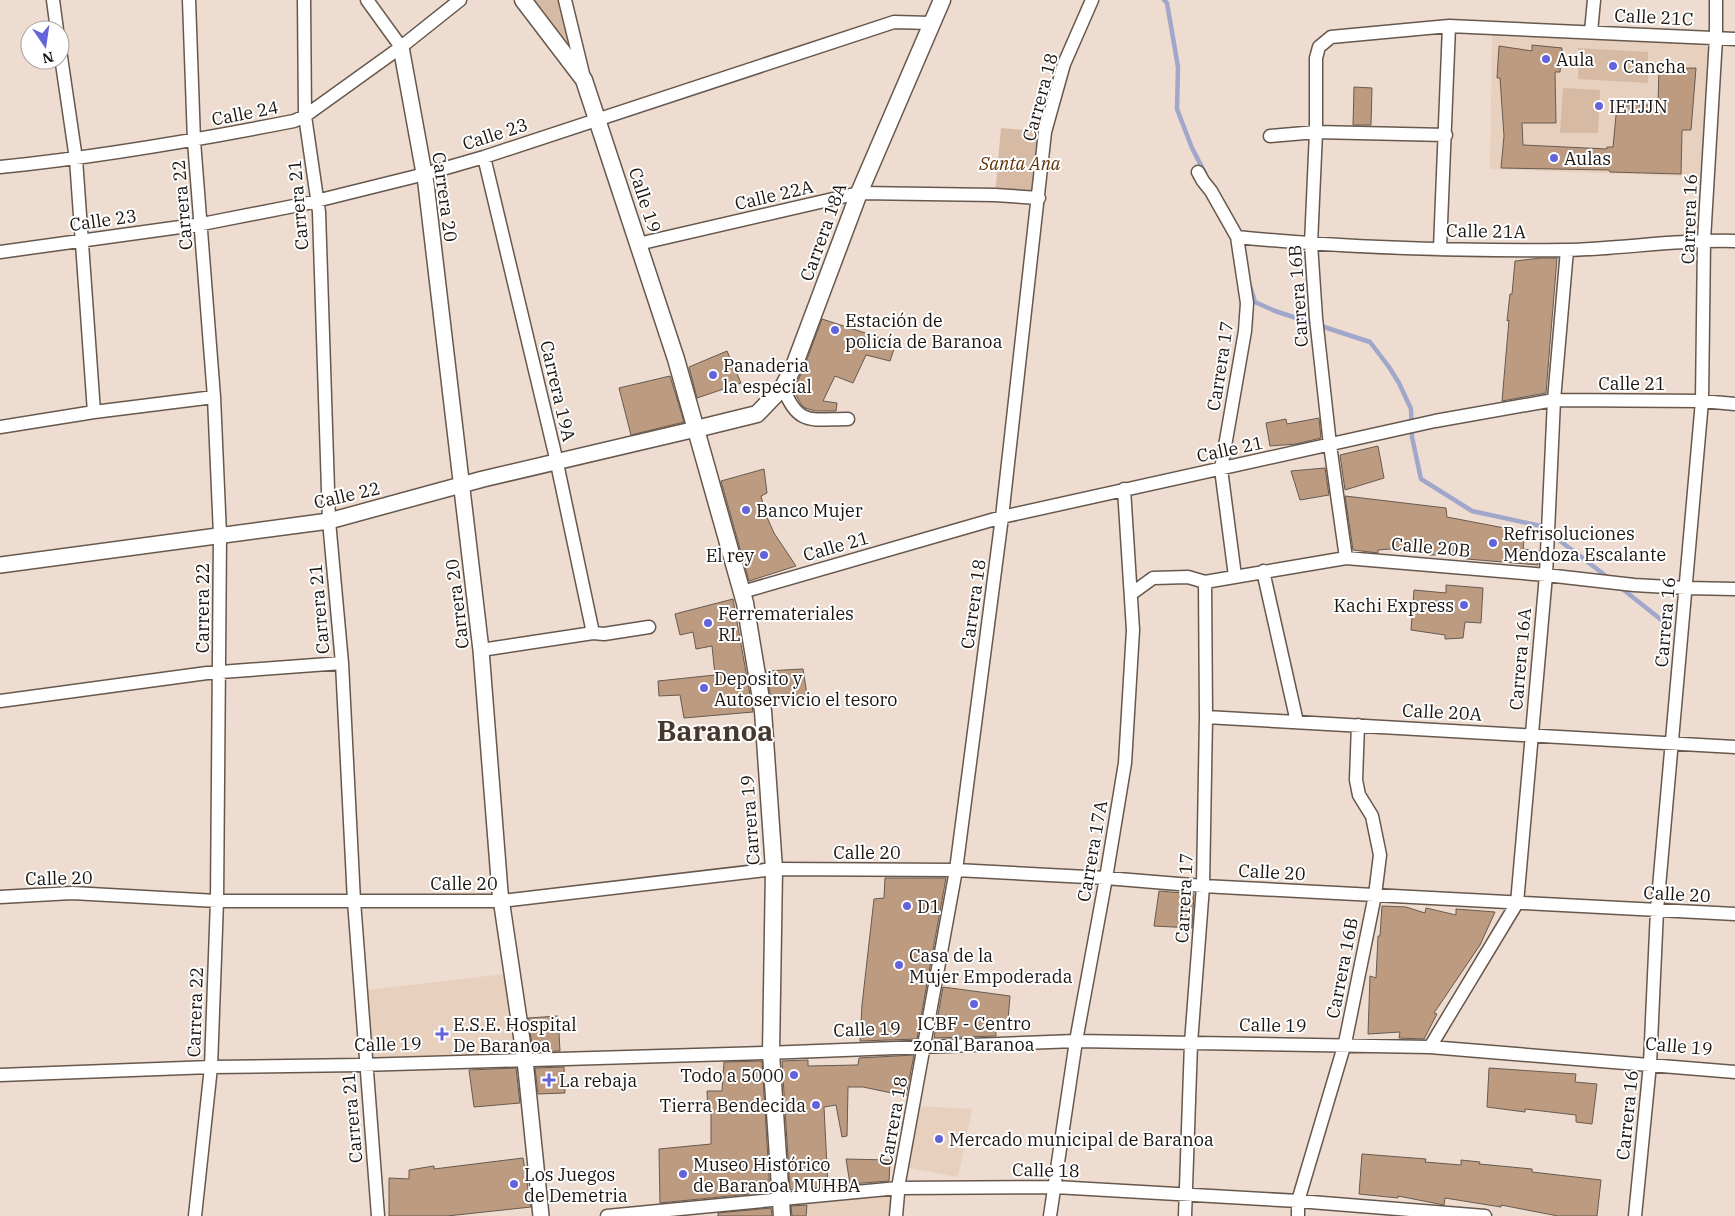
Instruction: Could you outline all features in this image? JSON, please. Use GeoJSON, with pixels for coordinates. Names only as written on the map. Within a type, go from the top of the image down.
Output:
{"type":"FeatureCollection","features":[{"type":"Feature","properties":{"kind":"main road","name":"Calle 19"},"geometry":{"type":"LineString","coordinates":[[522,0],[584,80],[676,359],[696,429]]}},
{"type":"Feature","properties":{"kind":"main road","name":"Carrera 18A"},"geometry":{"type":"LineString","coordinates":[[696,429],[757,414],[783,388],[794,366],[858,193],[942,0]]}},
{"type":"Feature","properties":{"kind":"main road","name":"Carrera 19"},"geometry":{"type":"LineString","coordinates":[[696,429],[742,592],[763,711],[774,869],[771,1053],[782,1208]]}},
{"type":"Feature","properties":{"kind":"street"},"geometry":{"type":"LineString","coordinates":[[53,0],[56,20]]}},
{"type":"Feature","properties":{"kind":"street","name":"Carrera 22"},"geometry":{"type":"LineString","coordinates":[[189,0],[194,141],[202,224],[214,397],[220,535],[217,901],[211,1067],[195,1216]]}},
{"type":"Feature","properties":{"kind":"street","name":"Carrera 21"},"geometry":{"type":"LineString","coordinates":[[304,0],[305,116],[318,200],[329,521],[342,663],[354,901],[378,1216]]}},
{"type":"Feature","properties":{"kind":"street","name":"Carrera 20"},"geometry":{"type":"LineString","coordinates":[[367,0],[401,46],[425,174],[481,650],[502,901],[525,1060],[541,1216]]}},
{"type":"Feature","properties":{"kind":"street","name":"Calle 24"},"geometry":{"type":"LineString","coordinates":[[0,168],[76,159],[194,141],[294,121],[305,116],[460,0]]}},
{"type":"Feature","properties":{"kind":"street"},"geometry":{"type":"LineString","coordinates":[[566,0],[584,80]]}},
{"type":"Feature","properties":{"kind":"street","name":"Carrera 18"},"geometry":{"type":"LineString","coordinates":[[896,1216],[898,1188],[956,870],[1002,517],[1045,132],[1064,64],[1092,0]]}},
{"type":"Feature","properties":{"kind":"street"},"geometry":{"type":"LineString","coordinates":[[1591,32],[1594,0]]}},
{"type":"Feature","properties":{"kind":"street","name":"Carrera 16"},"geometry":{"type":"LineString","coordinates":[[1635,1216],[1650,1064],[1657,910],[1702,401],[1704,240],[1716,38],[1716,0]]}},
{"type":"Feature","properties":{"kind":"street","name":"Calle 23"},"geometry":{"type":"LineString","coordinates":[[0,252],[202,224],[318,200],[425,174],[484,157],[894,22],[931,23]]}},
{"type":"Feature","properties":{"kind":"street"},"geometry":{"type":"LineString","coordinates":[[1440,248],[1449,26]]}},
{"type":"Feature","properties":{"kind":"street","name":"Calle 21C"},"geometry":{"type":"LineString","coordinates":[[1331,37],[1449,26],[1735,39]]}},
{"type":"Feature","properties":{"kind":"street","name":"Carrera 16B"},"geometry":{"type":"LineString","coordinates":[[1331,37],[1319,47],[1316,58],[1316,132],[1311,244],[1316,318],[1330,445],[1346,558]]}},
{"type":"Feature","properties":{"kind":"street"},"geometry":{"type":"LineString","coordinates":[[63,70],[76,159],[94,412]]}},
{"type":"Feature","properties":{"kind":"street"},"geometry":{"type":"LineString","coordinates":[[1270,136],[1316,132],[1446,135]]}},
{"type":"Feature","properties":{"kind":"street","name":"Carrera 19A"},"geometry":{"type":"LineString","coordinates":[[484,157],[557,463],[593,633]]}},
{"type":"Feature","properties":{"kind":"street","name":"Carrera 17"},"geometry":{"type":"LineString","coordinates":[[1198,172],[1237,237],[1247,303],[1246,332],[1221,469],[1235,576]]}},
{"type":"Feature","properties":{"kind":"street","name":"Calle 22A"},"geometry":{"type":"LineString","coordinates":[[638,244],[858,193],[995,194],[1039,198]]}},
{"type":"Feature","properties":{"kind":"street","name":"Calle 21A"},"geometry":{"type":"LineString","coordinates":[[1237,237],[1311,244],[1567,250],[1704,240],[1735,240]]}},
{"type":"Feature","properties":{"kind":"street","name":"Carrera 16A"},"geometry":{"type":"LineString","coordinates":[[1430,1047],[1517,903],[1530,735],[1546,575],[1554,400],[1567,250]]}},
{"type":"Feature","properties":{"kind":"street"},"geometry":{"type":"LineString","coordinates":[[783,388],[791,407],[804,418],[812,420],[848,419]]}},
{"type":"Feature","properties":{"kind":"street"},"geometry":{"type":"LineString","coordinates":[[0,427],[94,412],[214,397]]}},
{"type":"Feature","properties":{"kind":"street","name":"Calle 21"},"geometry":{"type":"LineString","coordinates":[[742,592],[1002,517],[1435,421],[1554,400],[1702,401],[1735,404]]}},
{"type":"Feature","properties":{"kind":"street","name":"Calle 22"},"geometry":{"type":"LineString","coordinates":[[0,565],[329,521],[462,486],[696,429]]}},
{"type":"Feature","properties":{"kind":"street","name":"Carrera 17A"},"geometry":{"type":"LineString","coordinates":[[1050,1216],[1076,1041],[1125,763],[1132,630],[1124,489]]}},
{"type":"Feature","properties":{"kind":"street","name":"Calle 20B"},"geometry":{"type":"LineString","coordinates":[[1131,594],[1153,578],[1188,577],[1204,582],[1346,558],[1546,575],[1634,585],[1735,589]]}},
{"type":"Feature","properties":{"kind":"street"},"geometry":{"type":"LineString","coordinates":[[1263,571],[1297,722]]}},
{"type":"Feature","properties":{"kind":"street","name":"Carrera 17"},"geometry":{"type":"LineString","coordinates":[[1184,1216],[1191,1043],[1203,886],[1206,717],[1204,582]]}},
{"type":"Feature","properties":{"kind":"street"},"geometry":{"type":"LineString","coordinates":[[481,650],[593,633],[604,634],[649,627]]}},
{"type":"Feature","properties":{"kind":"street"},"geometry":{"type":"LineString","coordinates":[[0,701],[219,672],[342,663]]}},
{"type":"Feature","properties":{"kind":"street","name":"Calle 20A"},"geometry":{"type":"LineString","coordinates":[[1206,717],[1735,746]]}},
{"type":"Feature","properties":{"kind":"street","name":"Carrera 16B"},"geometry":{"type":"LineString","coordinates":[[1298,1216],[1298,1201],[1344,1046],[1375,894],[1380,855],[1372,816],[1359,795],[1356,780],[1358,725]]}},
{"type":"Feature","properties":{"kind":"street","name":"Calle 20"},"geometry":{"type":"LineString","coordinates":[[0,898],[72,893],[217,901],[502,901],[774,869],[956,870],[1106,878],[1203,886],[1735,914]]}},
{"type":"Feature","properties":{"kind":"street","name":"Calle 19"},"geometry":{"type":"LineString","coordinates":[[0,1075],[211,1067],[365,1065],[771,1053],[1076,1041],[1430,1047],[1735,1072]]}},
{"type":"Feature","properties":{"kind":"street","name":"Calle 18"},"geometry":{"type":"LineString","coordinates":[[607,1216],[782,1208],[898,1188],[1055,1186],[1298,1201],[1485,1216]]}},
{"type":"Feature","properties":{"kind":"shaded area","name":"IETJJN"},"geometry":{"type":"Polygon","coordinates":[[[1492,33],[1710,42],[1703,177],[1490,169],[1492,33]]]}},
{"type":"Feature","properties":{"kind":"shaded area","name":"E.S.E. Hospital De Baranoa"},"geometry":{"type":"Polygon","coordinates":[[[505,974],[518,1055],[371,1060],[367,990],[505,974]]]}},
{"type":"Feature","properties":{"kind":"shaded area","name":"Mercado municipal de Baranoa"},"geometry":{"type":"Polygon","coordinates":[[[919,1106],[972,1109],[958,1177],[908,1168],[919,1106]]]}},
{"type":"Feature","properties":{"kind":"shaded area"},"geometry":{"type":"Polygon","coordinates":[[[892,1194],[891,1216],[806,1216],[808,1203],[892,1194]]]}},
{"type":"Feature","properties":{"kind":"green space"},"geometry":{"type":"Polygon","coordinates":[[[528,0],[564,0],[578,65],[528,0]]]}},
{"type":"Feature","properties":{"kind":"green space","name":"Cancha"},"geometry":{"type":"Polygon","coordinates":[[[1578,48],[1648,52],[1648,83],[1578,79],[1578,48]]]}},
{"type":"Feature","properties":{"kind":"green space"},"geometry":{"type":"Polygon","coordinates":[[[1563,88],[1600,90],[1598,133],[1560,133],[1563,88]]]}},
{"type":"Feature","properties":{"kind":"green space","name":"Santa Ana"},"geometry":{"type":"Polygon","coordinates":[[[1001,128],[1045,132],[1039,198],[995,195],[1001,128]]]}},
{"type":"Feature","properties":{"kind":"building"},"geometry":{"type":"Polygon","coordinates":[[[1532,45],[1562,48],[1560,72],[1555,72],[1556,123],[1522,123],[1523,145],[1607,149],[1607,147],[1613,147],[1617,105],[1658,105],[1659,69],[1696,68],[1691,130],[1682,130],[1681,174],[1610,172],[1609,170],[1501,168],[1504,136],[1500,78],[1497,78],[1499,46],[1532,51],[1532,45]]]}},
{"type":"Feature","properties":{"kind":"building"},"geometry":{"type":"Polygon","coordinates":[[[1354,87],[1372,88],[1371,125],[1353,125],[1354,87]]]}},
{"type":"Feature","properties":{"kind":"building"},"geometry":{"type":"Polygon","coordinates":[[[1557,258],[1546,393],[1502,401],[1509,320],[1507,321],[1515,261],[1557,258]]]}},
{"type":"Feature","properties":{"kind":"building"},"geometry":{"type":"Polygon","coordinates":[[[822,319],[896,343],[890,361],[866,355],[853,383],[835,376],[823,401],[837,403],[836,411],[816,411],[805,408],[793,390],[803,370],[822,319]]]}},
{"type":"Feature","properties":{"kind":"building","name":"Panaderia la especial"},"geometry":{"type":"Polygon","coordinates":[[[727,351],[741,383],[697,398],[689,367],[727,351]]]}},
{"type":"Feature","properties":{"kind":"building"},"geometry":{"type":"Polygon","coordinates":[[[670,376],[684,422],[631,435],[619,388],[670,376]]]}},
{"type":"Feature","properties":{"kind":"building"},"geometry":{"type":"Polygon","coordinates":[[[1319,418],[1321,438],[1296,444],[1270,446],[1266,423],[1286,419],[1287,424],[1319,418]]]}},
{"type":"Feature","properties":{"kind":"building"},"geometry":{"type":"Polygon","coordinates":[[[1378,446],[1384,478],[1345,490],[1340,455],[1378,446]]]}},
{"type":"Feature","properties":{"kind":"building"},"geometry":{"type":"Polygon","coordinates":[[[1325,468],[1329,495],[1300,500],[1291,471],[1325,468]]]}},
{"type":"Feature","properties":{"kind":"building"},"geometry":{"type":"Polygon","coordinates":[[[764,469],[767,493],[761,496],[766,515],[774,533],[796,566],[749,581],[721,481],[764,469]]]}},
{"type":"Feature","properties":{"kind":"building"},"geometry":{"type":"Polygon","coordinates":[[[1345,496],[1446,508],[1447,517],[1525,532],[1523,549],[1539,551],[1538,565],[1467,559],[1455,555],[1429,555],[1430,550],[1403,552],[1402,548],[1378,550],[1378,553],[1353,550],[1345,496]]]}},
{"type":"Feature","properties":{"kind":"building"},"geometry":{"type":"Polygon","coordinates":[[[1446,585],[1483,588],[1481,623],[1465,622],[1463,638],[1445,639],[1445,635],[1411,630],[1414,590],[1446,593],[1446,585]]]}},
{"type":"Feature","properties":{"kind":"building"},"geometry":{"type":"Polygon","coordinates":[[[733,599],[753,712],[684,718],[680,695],[659,696],[658,681],[715,675],[712,646],[696,649],[693,632],[680,635],[675,614],[733,599]]]}},
{"type":"Feature","properties":{"kind":"building"},"geometry":{"type":"Polygon","coordinates":[[[803,669],[807,695],[771,700],[766,671],[803,669]]]}},
{"type":"Feature","properties":{"kind":"building"},"geometry":{"type":"Polygon","coordinates":[[[885,878],[946,878],[917,1039],[860,1041],[862,1005],[874,899],[884,898],[885,878]]]}},
{"type":"Feature","properties":{"kind":"building"},"geometry":{"type":"Polygon","coordinates":[[[1159,891],[1194,894],[1192,928],[1154,926],[1159,891]]]}},
{"type":"Feature","properties":{"kind":"building"},"geometry":{"type":"Polygon","coordinates":[[[1382,906],[1406,907],[1425,913],[1426,908],[1456,915],[1456,909],[1495,912],[1480,945],[1434,1013],[1437,1014],[1424,1039],[1399,1038],[1400,1032],[1368,1034],[1370,976],[1376,978],[1382,906]]]}},
{"type":"Feature","properties":{"kind":"building"},"geometry":{"type":"Polygon","coordinates":[[[943,987],[1010,996],[1008,1020],[995,1019],[996,1036],[934,1038],[943,987]]]}},
{"type":"Feature","properties":{"kind":"building"},"geometry":{"type":"Polygon","coordinates":[[[558,1016],[560,1051],[533,1052],[528,1018],[558,1016]]]}},
{"type":"Feature","properties":{"kind":"building"},"geometry":{"type":"Polygon","coordinates":[[[914,1055],[906,1096],[863,1087],[848,1087],[847,1136],[842,1137],[836,1105],[824,1107],[828,1187],[790,1190],[782,1061],[808,1060],[808,1066],[858,1065],[859,1058],[914,1055]]]}},
{"type":"Feature","properties":{"kind":"building"},"geometry":{"type":"Polygon","coordinates":[[[762,1061],[770,1192],[660,1203],[659,1149],[711,1144],[711,1114],[708,1113],[707,1091],[722,1091],[724,1062],[762,1061]]]}},
{"type":"Feature","properties":{"kind":"building","name":"La rebaja"},"geometry":{"type":"Polygon","coordinates":[[[564,1067],[565,1093],[538,1094],[535,1068],[564,1067]]]}},
{"type":"Feature","properties":{"kind":"building"},"geometry":{"type":"Polygon","coordinates":[[[516,1068],[520,1103],[474,1107],[469,1070],[516,1068]]]}},
{"type":"Feature","properties":{"kind":"building"},"geometry":{"type":"Polygon","coordinates":[[[1489,1068],[1576,1074],[1575,1082],[1597,1084],[1592,1124],[1576,1122],[1576,1115],[1525,1109],[1525,1112],[1487,1107],[1489,1068]]]}},
{"type":"Feature","properties":{"kind":"building"},"geometry":{"type":"Polygon","coordinates":[[[1362,1154],[1426,1159],[1425,1162],[1461,1165],[1461,1160],[1480,1162],[1479,1164],[1532,1169],[1532,1172],[1601,1180],[1597,1216],[1558,1216],[1501,1205],[1501,1207],[1445,1198],[1444,1205],[1398,1196],[1398,1198],[1359,1194],[1362,1154]]]}},
{"type":"Feature","properties":{"kind":"building"},"geometry":{"type":"Polygon","coordinates":[[[523,1158],[531,1207],[447,1216],[389,1216],[389,1178],[409,1179],[409,1170],[434,1166],[434,1169],[523,1158]]]}},
{"type":"Feature","properties":{"kind":"building"},"geometry":{"type":"Polygon","coordinates":[[[846,1159],[890,1160],[889,1181],[850,1184],[846,1159]]]}},
{"type":"Feature","properties":{"kind":"building"},"geometry":{"type":"Polygon","coordinates":[[[807,1205],[806,1216],[792,1216],[791,1206],[807,1205]]]}},
{"type":"Feature","properties":{"kind":"building"},"geometry":{"type":"Polygon","coordinates":[[[771,1208],[772,1216],[718,1216],[718,1213],[771,1208]]]}},
{"type":"Feature","properties":{"kind":"waterway"},"geometry":{"type":"LineString","coordinates":[[1164,0],[1167,3],[1178,67],[1177,109],[1192,148],[1205,173]]}},
{"type":"Feature","properties":{"kind":"waterway"},"geometry":{"type":"LineString","coordinates":[[1250,286],[1255,302],[1275,311],[1370,342],[1399,383],[1411,409],[1412,437],[1421,479],[1472,511],[1541,526],[1545,529]]}},
{"type":"Feature","properties":{"kind":"waterway"},"geometry":{"type":"LineString","coordinates":[[1551,534],[1610,579]]}},
{"type":"Feature","properties":{"kind":"waterway"},"geometry":{"type":"LineString","coordinates":[[1620,587],[1664,622]]}},
{"type":"Feature","properties":{"kind":"place","name":"Aula"},"geometry":{"type":"Point","coordinates":[1546,59]}},
{"type":"Feature","properties":{"kind":"place","name":"Cancha"},"geometry":{"type":"Point","coordinates":[1613,66]}},
{"type":"Feature","properties":{"kind":"place","name":"IETJJN"},"geometry":{"type":"Point","coordinates":[1599,106]}},
{"type":"Feature","properties":{"kind":"place","name":"Aulas"},"geometry":{"type":"Point","coordinates":[1554,158]}},
{"type":"Feature","properties":{"kind":"place","name":"Estación de policía de Baranoa"},"geometry":{"type":"Point","coordinates":[835,330]}},
{"type":"Feature","properties":{"kind":"place","name":"Panaderia la especial"},"geometry":{"type":"Point","coordinates":[713,375]}},
{"type":"Feature","properties":{"kind":"place","name":"Banco Mujer"},"geometry":{"type":"Point","coordinates":[746,510]}},
{"type":"Feature","properties":{"kind":"place","name":"Refrisoluciones Mendoza Escalante"},"geometry":{"type":"Point","coordinates":[1493,543]}},
{"type":"Feature","properties":{"kind":"place","name":"El rey"},"geometry":{"type":"Point","coordinates":[764,555]}},
{"type":"Feature","properties":{"kind":"place","name":"Kachi Express"},"geometry":{"type":"Point","coordinates":[1464,605]}},
{"type":"Feature","properties":{"kind":"place","name":"Ferremateriales RL"},"geometry":{"type":"Point","coordinates":[708,623]}},
{"type":"Feature","properties":{"kind":"place","name":"Deposito y Autoservicio el tesoro"},"geometry":{"type":"Point","coordinates":[704,688]}},
{"type":"Feature","properties":{"kind":"place","name":"D1"},"geometry":{"type":"Point","coordinates":[907,906]}},
{"type":"Feature","properties":{"kind":"place","name":"Casa de la Mujer Empoderada"},"geometry":{"type":"Point","coordinates":[899,965]}},
{"type":"Feature","properties":{"kind":"place","name":"ICBF - Centro zonal Baranoa"},"geometry":{"type":"Point","coordinates":[974,1004]}},
{"type":"Feature","properties":{"kind":"place","name":"E.S.E. Hospital De Baranoa"},"geometry":{"type":"Point","coordinates":[442,1034]}},
{"type":"Feature","properties":{"kind":"place","name":"Todo a 5000"},"geometry":{"type":"Point","coordinates":[794,1075]}},
{"type":"Feature","properties":{"kind":"place","name":"La rebaja"},"geometry":{"type":"Point","coordinates":[549,1080]}},
{"type":"Feature","properties":{"kind":"place","name":"Tierra Bendecida"},"geometry":{"type":"Point","coordinates":[816,1105]}},
{"type":"Feature","properties":{"kind":"place","name":"Mercado municipal de Baranoa"},"geometry":{"type":"Point","coordinates":[939,1139]}},
{"type":"Feature","properties":{"kind":"place","name":"Museo Histórico de Baranoa MUHBA"},"geometry":{"type":"Point","coordinates":[683,1174]}},
{"type":"Feature","properties":{"kind":"place","name":"Los Juegos de Demetria"},"geometry":{"type":"Point","coordinates":[514,1184]}},
{"type":"Feature","properties":{"kind":"district","name":"Baranoa"},"geometry":{"type":"Point","coordinates":[715,730]}}]}
